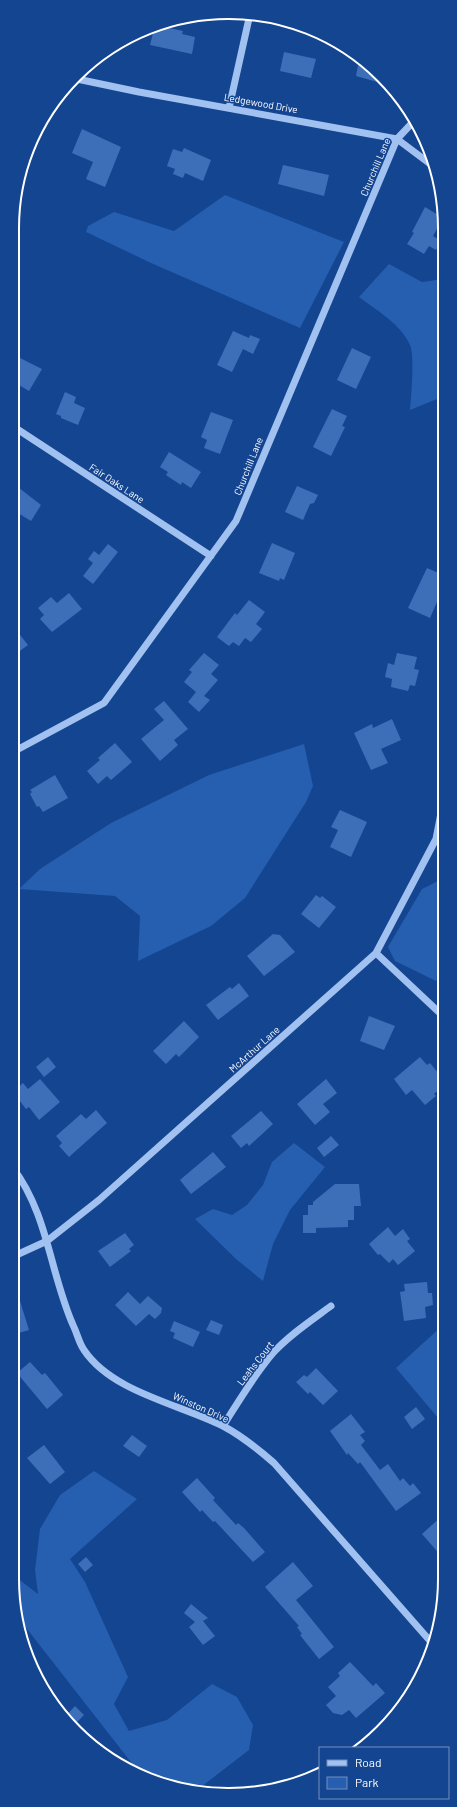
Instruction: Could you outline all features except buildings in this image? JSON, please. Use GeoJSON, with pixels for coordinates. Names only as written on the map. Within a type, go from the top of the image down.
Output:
{"type":"FeatureCollection","features":[{"type":"Feature","properties":{"kind":"street"},"geometry":{"type":"LineString","coordinates":[[229,108],[249,20]]}},
{"type":"Feature","properties":{"kind":"street","name":"Ledgewood Drive"},"geometry":{"type":"LineString","coordinates":[[80,80],[138,92],[397,139],[427,162]]}},
{"type":"Feature","properties":{"kind":"street","name":"Churchill Lane"},"geometry":{"type":"LineString","coordinates":[[19,749],[104,703],[236,521],[397,139],[410,125]]}},
{"type":"Feature","properties":{"kind":"street","name":"Fair Oaks Lane"},"geometry":{"type":"LineString","coordinates":[[19,430],[211,556]]}},
{"type":"Feature","properties":{"kind":"street","name":"McArthur Lane"},"geometry":{"type":"LineString","coordinates":[[19,1254],[47,1241],[99,1200],[376,953],[436,839],[438,829]]}},
{"type":"Feature","properties":{"kind":"street"},"geometry":{"type":"LineString","coordinates":[[376,953],[438,1011]]}},
{"type":"Feature","properties":{"kind":"street","name":"Winston Drive"},"geometry":{"type":"LineString","coordinates":[[19,1178],[34,1202],[47,1241],[65,1307],[84,1350],[104,1372],[131,1388],[223,1426],[252,1444],[274,1463],[429,1640]]}},
{"type":"Feature","properties":{"kind":"street","name":"Leahs Court"},"geometry":{"type":"LineString","coordinates":[[223,1426],[252,1380],[274,1352],[304,1326],[331,1306]]}},
{"type":"Feature","properties":{"kind":"green space"},"geometry":{"type":"Polygon","coordinates":[[[225,195],[344,242],[300,328],[151,263],[86,232],[88,226],[114,212],[174,231],[225,195]]]}},
{"type":"Feature","properties":{"kind":"green space"},"geometry":{"type":"Polygon","coordinates":[[[389,264],[422,282],[438,280],[438,400],[410,410],[412,358],[410,345],[401,330],[359,297],[389,264]]]}},
{"type":"Feature","properties":{"kind":"green space"},"geometry":{"type":"Polygon","coordinates":[[[304,744],[313,786],[306,802],[245,898],[211,926],[138,961],[140,916],[115,896],[19,889],[40,869],[111,823],[209,775],[304,744]]]}},
{"type":"Feature","properties":{"kind":"green space"},"geometry":{"type":"Polygon","coordinates":[[[438,881],[438,978],[436,981],[395,961],[388,947],[422,889],[438,881]]]}},
{"type":"Feature","properties":{"kind":"green space"},"geometry":{"type":"Polygon","coordinates":[[[294,1143],[325,1167],[290,1210],[273,1244],[263,1281],[236,1259],[195,1219],[213,1209],[232,1215],[247,1205],[263,1185],[272,1162],[294,1143]]]}},
{"type":"Feature","properties":{"kind":"green space"},"geometry":{"type":"Polygon","coordinates":[[[438,1330],[438,1418],[396,1368],[438,1330]]]}},
{"type":"Feature","properties":{"kind":"green space"},"geometry":{"type":"Polygon","coordinates":[[[94,1471],[137,1499],[70,1559],[85,1582],[128,1677],[114,1704],[129,1731],[167,1720],[212,1684],[237,1697],[253,1725],[249,1750],[202,1786],[161,1777],[133,1764],[24,1626],[19,1592],[19,1579],[38,1594],[35,1570],[40,1529],[60,1495],[94,1471]]]}}]}
